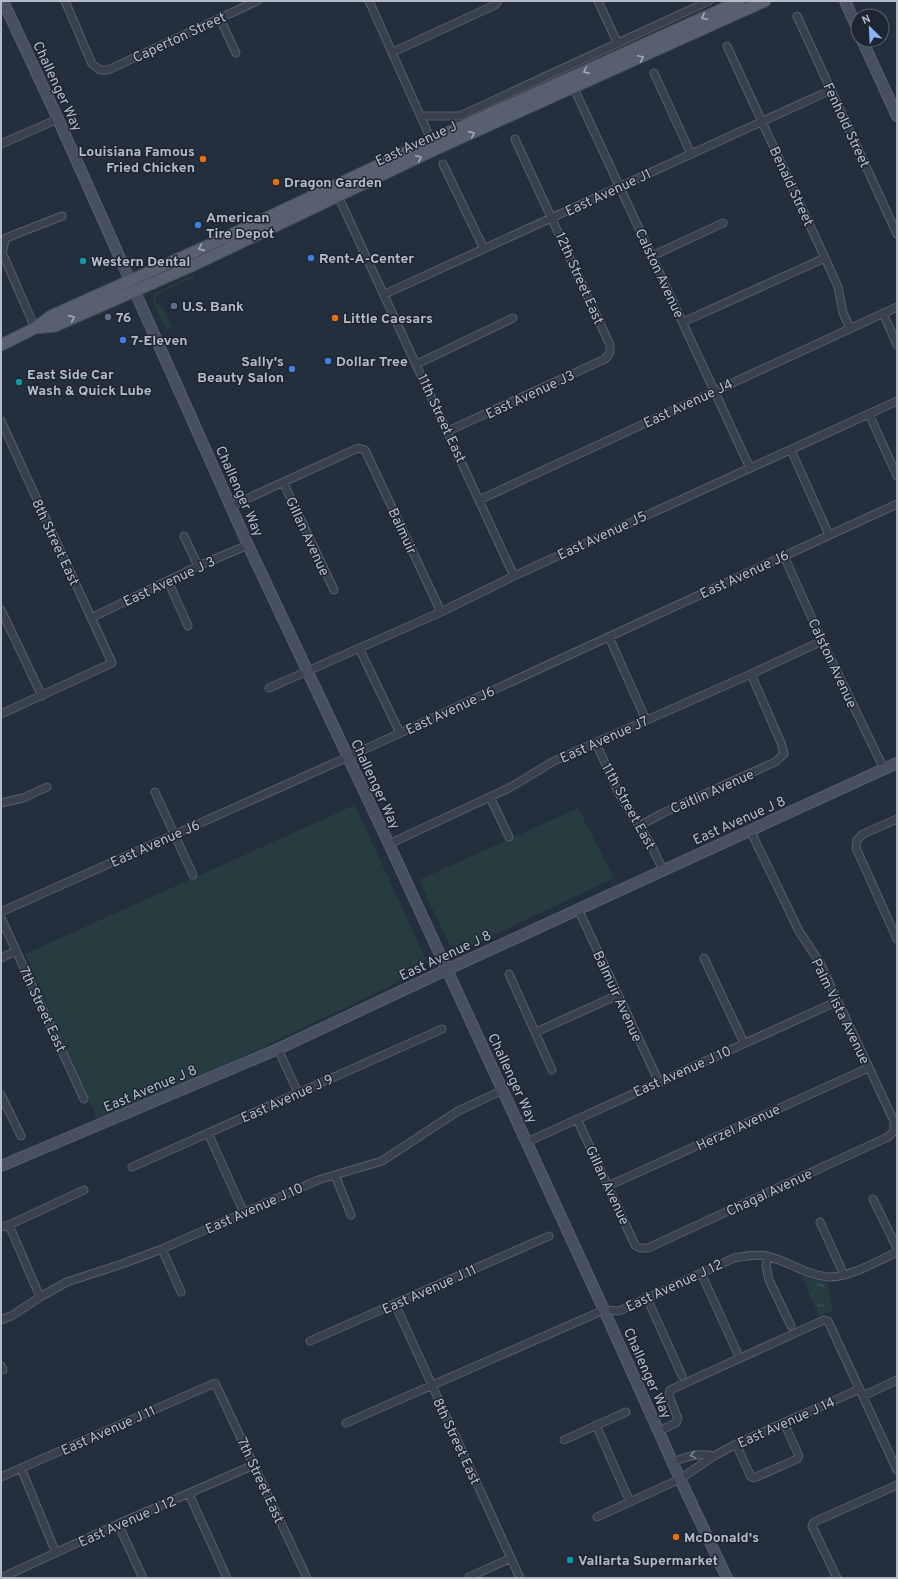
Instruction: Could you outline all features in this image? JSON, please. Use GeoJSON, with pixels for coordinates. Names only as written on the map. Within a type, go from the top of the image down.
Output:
{"type":"FeatureCollection","features":[{"type":"Feature","properties":{"kind":"main road","name":"Challenger Way"},"geometry":{"type":"LineString","coordinates":[[3,1],[58,119],[248,545],[389,844],[604,1310],[680,1479],[727,1578]]}},
{"type":"Feature","properties":{"kind":"main road","name":"East Avenue J"},"geometry":{"type":"LineString","coordinates":[[572,83],[740,1]]}},
{"type":"Feature","properties":{"kind":"main road","name":"East Avenue J"},"geometry":{"type":"LineString","coordinates":[[132,285],[261,220],[303,201],[434,145],[572,83],[766,1]]}},
{"type":"Feature","properties":{"kind":"main road"},"geometry":{"type":"LineString","coordinates":[[845,1],[850,12]]}},
{"type":"Feature","properties":{"kind":"main road"},"geometry":{"type":"LineString","coordinates":[[866,48],[897,116]]}},
{"type":"Feature","properties":{"kind":"main road","name":"East Avenue J"},"geometry":{"type":"LineString","coordinates":[[1,345],[35,328],[51,316],[215,254],[268,230],[338,196],[434,145]]}},
{"type":"Feature","properties":{"kind":"main road"},"geometry":{"type":"LineString","coordinates":[[268,230],[278,220],[296,210],[303,201]]}},
{"type":"Feature","properties":{"kind":"main road"},"geometry":{"type":"LineString","coordinates":[[215,254],[223,245],[250,232],[258,226],[261,220]]}},
{"type":"Feature","properties":{"kind":"main road","name":"East Avenue J 8"},"geometry":{"type":"LineString","coordinates":[[1,1166],[278,1049],[578,909],[897,763]]}},
{"type":"Feature","properties":{"kind":"street","name":"Caperton Street"},"geometry":{"type":"LineString","coordinates":[[65,1],[92,64],[100,70],[108,70],[257,1]]}},
{"type":"Feature","properties":{"kind":"street"},"geometry":{"type":"LineString","coordinates":[[369,1],[434,145]]}},
{"type":"Feature","properties":{"kind":"street"},"geometry":{"type":"LineString","coordinates":[[393,52],[495,5],[498,1]]}},
{"type":"Feature","properties":{"kind":"street"},"geometry":{"type":"LineString","coordinates":[[598,1],[617,42]]}},
{"type":"Feature","properties":{"kind":"street","name":"East Avenue J"},"geometry":{"type":"LineString","coordinates":[[421,116],[460,116],[584,60],[692,4],[709,1]]}},
{"type":"Feature","properties":{"kind":"street","name":"Fenhold Street"},"geometry":{"type":"LineString","coordinates":[[797,16],[897,234]]}},
{"type":"Feature","properties":{"kind":"street"},"geometry":{"type":"LineString","coordinates":[[220,19],[236,53]]}},
{"type":"Feature","properties":{"kind":"street","name":"Benald Street"},"geometry":{"type":"LineString","coordinates":[[728,46],[838,287],[843,313],[850,328]]}},
{"type":"Feature","properties":{"kind":"street"},"geometry":{"type":"LineString","coordinates":[[654,73],[691,154]]}},
{"type":"Feature","properties":{"kind":"street","name":"Calston Avenue"},"geometry":{"type":"LineString","coordinates":[[572,83],[750,468]]}},
{"type":"Feature","properties":{"kind":"street","name":"East Avenue J1"},"geometry":{"type":"LineString","coordinates":[[385,294],[831,90]]}},
{"type":"Feature","properties":{"kind":"street"},"geometry":{"type":"LineString","coordinates":[[1,135],[3,143],[58,119]]}},
{"type":"Feature","properties":{"kind":"street","name":"12th Street East"},"geometry":{"type":"LineString","coordinates":[[515,139],[610,345],[610,352]]}},
{"type":"Feature","properties":{"kind":"street"},"geometry":{"type":"LineString","coordinates":[[443,164],[484,249]]}},
{"type":"Feature","properties":{"kind":"street","name":"11th Street East"},"geometry":{"type":"LineString","coordinates":[[338,196],[385,294],[514,576]]}},
{"type":"Feature","properties":{"kind":"street"},"geometry":{"type":"LineString","coordinates":[[35,328],[2,252],[6,238],[62,216]]}},
{"type":"Feature","properties":{"kind":"street"},"geometry":{"type":"LineString","coordinates":[[652,256],[723,223]]}},
{"type":"Feature","properties":{"kind":"street"},"geometry":{"type":"LineString","coordinates":[[683,322],[825,258]]}},
{"type":"Feature","properties":{"kind":"street","name":"East Avenue J4"},"geometry":{"type":"LineString","coordinates":[[479,500],[897,307]]}},
{"type":"Feature","properties":{"kind":"street"},"geometry":{"type":"LineString","coordinates":[[883,314],[897,345]]}},
{"type":"Feature","properties":{"kind":"street"},"geometry":{"type":"LineString","coordinates":[[417,364],[513,318]]}},
{"type":"Feature","properties":{"kind":"street","name":"East Avenue J3"},"geometry":{"type":"LineString","coordinates":[[448,431],[605,359],[610,352]]}},
{"type":"Feature","properties":{"kind":"street","name":"East Avenue J5"},"geometry":{"type":"LineString","coordinates":[[269,688],[441,612],[514,576],[897,401]]}},
{"type":"Feature","properties":{"kind":"street"},"geometry":{"type":"LineString","coordinates":[[869,414],[897,476]]}},
{"type":"Feature","properties":{"kind":"street","name":"8th Street East"},"geometry":{"type":"LineString","coordinates":[[1,421],[112,663],[42,696]]}},
{"type":"Feature","properties":{"kind":"street","name":"Balmuir"},"geometry":{"type":"LineString","coordinates":[[283,482],[358,448],[365,450],[441,612]]}},
{"type":"Feature","properties":{"kind":"street"},"geometry":{"type":"LineString","coordinates":[[791,450],[829,535]]}},
{"type":"Feature","properties":{"kind":"street"},"geometry":{"type":"LineString","coordinates":[[231,506],[283,482]]}},
{"type":"Feature","properties":{"kind":"street","name":"Gillan Avenue"},"geometry":{"type":"LineString","coordinates":[[283,482],[334,590]]}},
{"type":"Feature","properties":{"kind":"street","name":"East Avenue J6"},"geometry":{"type":"LineString","coordinates":[[1,912],[348,757],[897,504]]}},
{"type":"Feature","properties":{"kind":"street"},"geometry":{"type":"LineString","coordinates":[[184,536],[198,566]]}},
{"type":"Feature","properties":{"kind":"street","name":"East Avenue J 3"},"geometry":{"type":"LineString","coordinates":[[91,618],[198,566],[248,545]]}},
{"type":"Feature","properties":{"kind":"street","name":"Calston Avenue"},"geometry":{"type":"LineString","coordinates":[[784,556],[822,641],[884,769]]}},
{"type":"Feature","properties":{"kind":"street"},"geometry":{"type":"LineString","coordinates":[[168,581],[188,626]]}},
{"type":"Feature","properties":{"kind":"street"},"geometry":{"type":"LineString","coordinates":[[1,610],[42,696],[1,714]]}},
{"type":"Feature","properties":{"kind":"street"},"geometry":{"type":"LineString","coordinates":[[609,637],[646,720]]}},
{"type":"Feature","properties":{"kind":"street","name":"East Avenue J7"},"geometry":{"type":"LineString","coordinates":[[389,844],[511,787],[554,761],[822,641]]}},
{"type":"Feature","properties":{"kind":"street"},"geometry":{"type":"LineString","coordinates":[[359,648],[400,733]]}},
{"type":"Feature","properties":{"kind":"street","name":"Caitlin Avenue"},"geometry":{"type":"LineString","coordinates":[[639,826],[663,813],[775,762],[784,754],[781,743],[751,674]]}},
{"type":"Feature","properties":{"kind":"street","name":"11th Street East"},"geometry":{"type":"LineString","coordinates":[[596,743],[618,792],[651,845],[663,870]]}},
{"type":"Feature","properties":{"kind":"street"},"geometry":{"type":"LineString","coordinates":[[1,803],[23,798],[47,787]]}},
{"type":"Feature","properties":{"kind":"street"},"geometry":{"type":"LineString","coordinates":[[154,792],[193,875]]}},
{"type":"Feature","properties":{"kind":"street"},"geometry":{"type":"LineString","coordinates":[[490,797],[509,838]]}},
{"type":"Feature","properties":{"kind":"street"},"geometry":{"type":"LineString","coordinates":[[897,819],[863,834],[857,840],[856,848],[897,938]]}},
{"type":"Feature","properties":{"kind":"street","name":"Palm Vista Avenue"},"geometry":{"type":"LineString","coordinates":[[750,830],[799,932],[820,963],[894,1121],[894,1130]]}},
{"type":"Feature","properties":{"kind":"street","name":"Balmuir Avenue"},"geometry":{"type":"LineString","coordinates":[[578,909],[659,1082]]}},
{"type":"Feature","properties":{"kind":"street","name":"7th Street East"},"geometry":{"type":"LineString","coordinates":[[1,918],[84,1099]]}},
{"type":"Feature","properties":{"kind":"street"},"geometry":{"type":"LineString","coordinates":[[1,958],[16,951]]}},
{"type":"Feature","properties":{"kind":"street"},"geometry":{"type":"LineString","coordinates":[[704,958],[744,1043]]}},
{"type":"Feature","properties":{"kind":"street"},"geometry":{"type":"LineString","coordinates":[[509,974],[552,1070]]}},
{"type":"Feature","properties":{"kind":"street"},"geometry":{"type":"LineString","coordinates":[[536,1032],[618,995]]}},
{"type":"Feature","properties":{"kind":"street","name":"East Avenue J 10"},"geometry":{"type":"LineString","coordinates":[[527,1142],[838,1001]]}},
{"type":"Feature","properties":{"kind":"street","name":"East Avenue J 9"},"geometry":{"type":"LineString","coordinates":[[132,1167],[442,1029]]}},
{"type":"Feature","properties":{"kind":"street"},"geometry":{"type":"LineString","coordinates":[[278,1049],[298,1093]]}},
{"type":"Feature","properties":{"kind":"street","name":"Herzel Avenue"},"geometry":{"type":"LineString","coordinates":[[608,1186],[868,1068]]}},
{"type":"Feature","properties":{"kind":"street","name":"East Avenue J 10"},"geometry":{"type":"LineString","coordinates":[[1,1320],[13,1315],[40,1297],[67,1282],[122,1264],[162,1248],[318,1180],[382,1161],[458,1111],[503,1090]]}},
{"type":"Feature","properties":{"kind":"street"},"geometry":{"type":"LineString","coordinates":[[1,1095],[21,1136]]}},
{"type":"Feature","properties":{"kind":"street","name":"Gillan Avenue"},"geometry":{"type":"LineString","coordinates":[[577,1119],[635,1244],[640,1248]]}},
{"type":"Feature","properties":{"kind":"street","name":"Chagal Avenue"},"geometry":{"type":"LineString","coordinates":[[640,1248],[648,1248],[881,1141],[888,1137],[894,1130]]}},
{"type":"Feature","properties":{"kind":"street"},"geometry":{"type":"LineString","coordinates":[[208,1133],[244,1213]]}},
{"type":"Feature","properties":{"kind":"street"},"geometry":{"type":"LineString","coordinates":[[335,1175],[351,1215]]}},
{"type":"Feature","properties":{"kind":"street"},"geometry":{"type":"LineString","coordinates":[[1,1227],[9,1226],[84,1190]]}},
{"type":"Feature","properties":{"kind":"street"},"geometry":{"type":"LineString","coordinates":[[873,1198],[897,1248]]}},
{"type":"Feature","properties":{"kind":"street"},"geometry":{"type":"LineString","coordinates":[[820,1222],[844,1275]]}},
{"type":"Feature","properties":{"kind":"street"},"geometry":{"type":"LineString","coordinates":[[9,1226],[40,1297]]}},
{"type":"Feature","properties":{"kind":"street","name":"East Avenue J 11"},"geometry":{"type":"LineString","coordinates":[[310,1341],[549,1236]]}},
{"type":"Feature","properties":{"kind":"street"},"geometry":{"type":"LineString","coordinates":[[162,1248],[181,1292]]}},
{"type":"Feature","properties":{"kind":"street","name":"East Avenue J 12"},"geometry":{"type":"LineString","coordinates":[[346,1423],[604,1310],[619,1311],[734,1258],[751,1255],[768,1256],[813,1274],[829,1277],[850,1274],[897,1252]]}},
{"type":"Feature","properties":{"kind":"street"},"geometry":{"type":"LineString","coordinates":[[768,1256],[766,1266],[769,1280],[791,1326]]}},
{"type":"Feature","properties":{"kind":"street"},"geometry":{"type":"LineString","coordinates":[[701,1273],[737,1352]]}},
{"type":"Feature","properties":{"kind":"street"},"geometry":{"type":"LineString","coordinates":[[647,1298],[682,1376]]}},
{"type":"Feature","properties":{"kind":"street","name":"8th Street East"},"geometry":{"type":"LineString","coordinates":[[395,1304],[520,1578]]}},
{"type":"Feature","properties":{"kind":"street"},"geometry":{"type":"LineString","coordinates":[[659,1431],[676,1423],[678,1419],[669,1396],[670,1390],[824,1320],[828,1320],[897,1470]]}},
{"type":"Feature","properties":{"kind":"street","name":"East Avenue J 14"},"geometry":{"type":"LineString","coordinates":[[597,1517],[680,1479],[714,1456],[736,1444],[861,1392],[897,1380]]}},
{"type":"Feature","properties":{"kind":"street","name":"7th Street East"},"geometry":{"type":"LineString","coordinates":[[215,1383],[307,1578]]}},
{"type":"Feature","properties":{"kind":"street","name":"East Avenue J 11"},"geometry":{"type":"LineString","coordinates":[[1,1477],[215,1383]]}},
{"type":"Feature","properties":{"kind":"street"},"geometry":{"type":"LineString","coordinates":[[564,1440],[626,1412]]}},
{"type":"Feature","properties":{"kind":"street"},"geometry":{"type":"LineString","coordinates":[[736,1444],[751,1477],[754,1478],[797,1459],[799,1456],[784,1423]]}},
{"type":"Feature","properties":{"kind":"street"},"geometry":{"type":"LineString","coordinates":[[596,1426],[630,1502]]}},
{"type":"Feature","properties":{"kind":"street"},"geometry":{"type":"LineString","coordinates":[[673,1462],[689,1456],[701,1454],[714,1456]]}},
{"type":"Feature","properties":{"kind":"street","name":"East Avenue J 12"},"geometry":{"type":"LineString","coordinates":[[1,1578],[118,1524],[254,1465]]}},
{"type":"Feature","properties":{"kind":"street"},"geometry":{"type":"LineString","coordinates":[[20,1468],[56,1553]]}},
{"type":"Feature","properties":{"kind":"street"},"geometry":{"type":"LineString","coordinates":[[837,1578],[812,1526],[814,1522],[897,1485]]}},
{"type":"Feature","properties":{"kind":"street"},"geometry":{"type":"LineString","coordinates":[[189,1494],[227,1578]]}},
{"type":"Feature","properties":{"kind":"street"},"geometry":{"type":"LineString","coordinates":[[118,1524],[143,1578]]}},
{"type":"Feature","properties":{"kind":"street"},"geometry":{"type":"LineString","coordinates":[[469,1577],[511,1558]]}},
{"type":"Feature","properties":{"kind":"green space"},"geometry":{"type":"Polygon","coordinates":[[[193,275],[194,277],[157,295],[155,299],[157,304],[162,306],[172,327],[166,330],[153,303],[153,295],[156,292],[193,275]]]}},
{"type":"Feature","properties":{"kind":"green space"},"geometry":{"type":"Polygon","coordinates":[[[355,805],[425,958],[421,969],[397,983],[265,1046],[101,1121],[98,1120],[25,954],[355,805]]]}},
{"type":"Feature","properties":{"kind":"green space"},"geometry":{"type":"Polygon","coordinates":[[[578,808],[614,878],[461,951],[450,946],[419,880],[578,808]]]}},
{"type":"Feature","properties":{"kind":"green space"},"geometry":{"type":"Polygon","coordinates":[[[802,1276],[827,1283],[833,1311],[819,1316],[802,1276]]]}},
{"type":"Feature","properties":{"kind":"place","name":"Louisiana Famous Fried Chicken"},"geometry":{"type":"Point","coordinates":[203,159]}},
{"type":"Feature","properties":{"kind":"place","name":"Dragon Garden"},"geometry":{"type":"Point","coordinates":[276,182]}},
{"type":"Feature","properties":{"kind":"place","name":"American Tire Depot"},"geometry":{"type":"Point","coordinates":[198,225]}},
{"type":"Feature","properties":{"kind":"place","name":"Rent-A-Center"},"geometry":{"type":"Point","coordinates":[311,258]}},
{"type":"Feature","properties":{"kind":"place","name":"Western Dental"},"geometry":{"type":"Point","coordinates":[83,261]}},
{"type":"Feature","properties":{"kind":"place","name":"U.S. Bank"},"geometry":{"type":"Point","coordinates":[174,306]}},
{"type":"Feature","properties":{"kind":"place","name":"76"},"geometry":{"type":"Point","coordinates":[108,317]}},
{"type":"Feature","properties":{"kind":"place","name":"Little Caesars"},"geometry":{"type":"Point","coordinates":[335,318]}},
{"type":"Feature","properties":{"kind":"place","name":"7-Eleven"},"geometry":{"type":"Point","coordinates":[123,340]}},
{"type":"Feature","properties":{"kind":"place","name":"Dollar Tree"},"geometry":{"type":"Point","coordinates":[328,361]}},
{"type":"Feature","properties":{"kind":"place","name":"Sally's Beauty Salon"},"geometry":{"type":"Point","coordinates":[292,369]}},
{"type":"Feature","properties":{"kind":"place","name":"East Side Car Wash & Quick Lube"},"geometry":{"type":"Point","coordinates":[19,382]}},
{"type":"Feature","properties":{"kind":"place","name":"McDonald's"},"geometry":{"type":"Point","coordinates":[676,1537]}},
{"type":"Feature","properties":{"kind":"place","name":"Vallarta Supermarket"},"geometry":{"type":"Point","coordinates":[570,1560]}}]}
